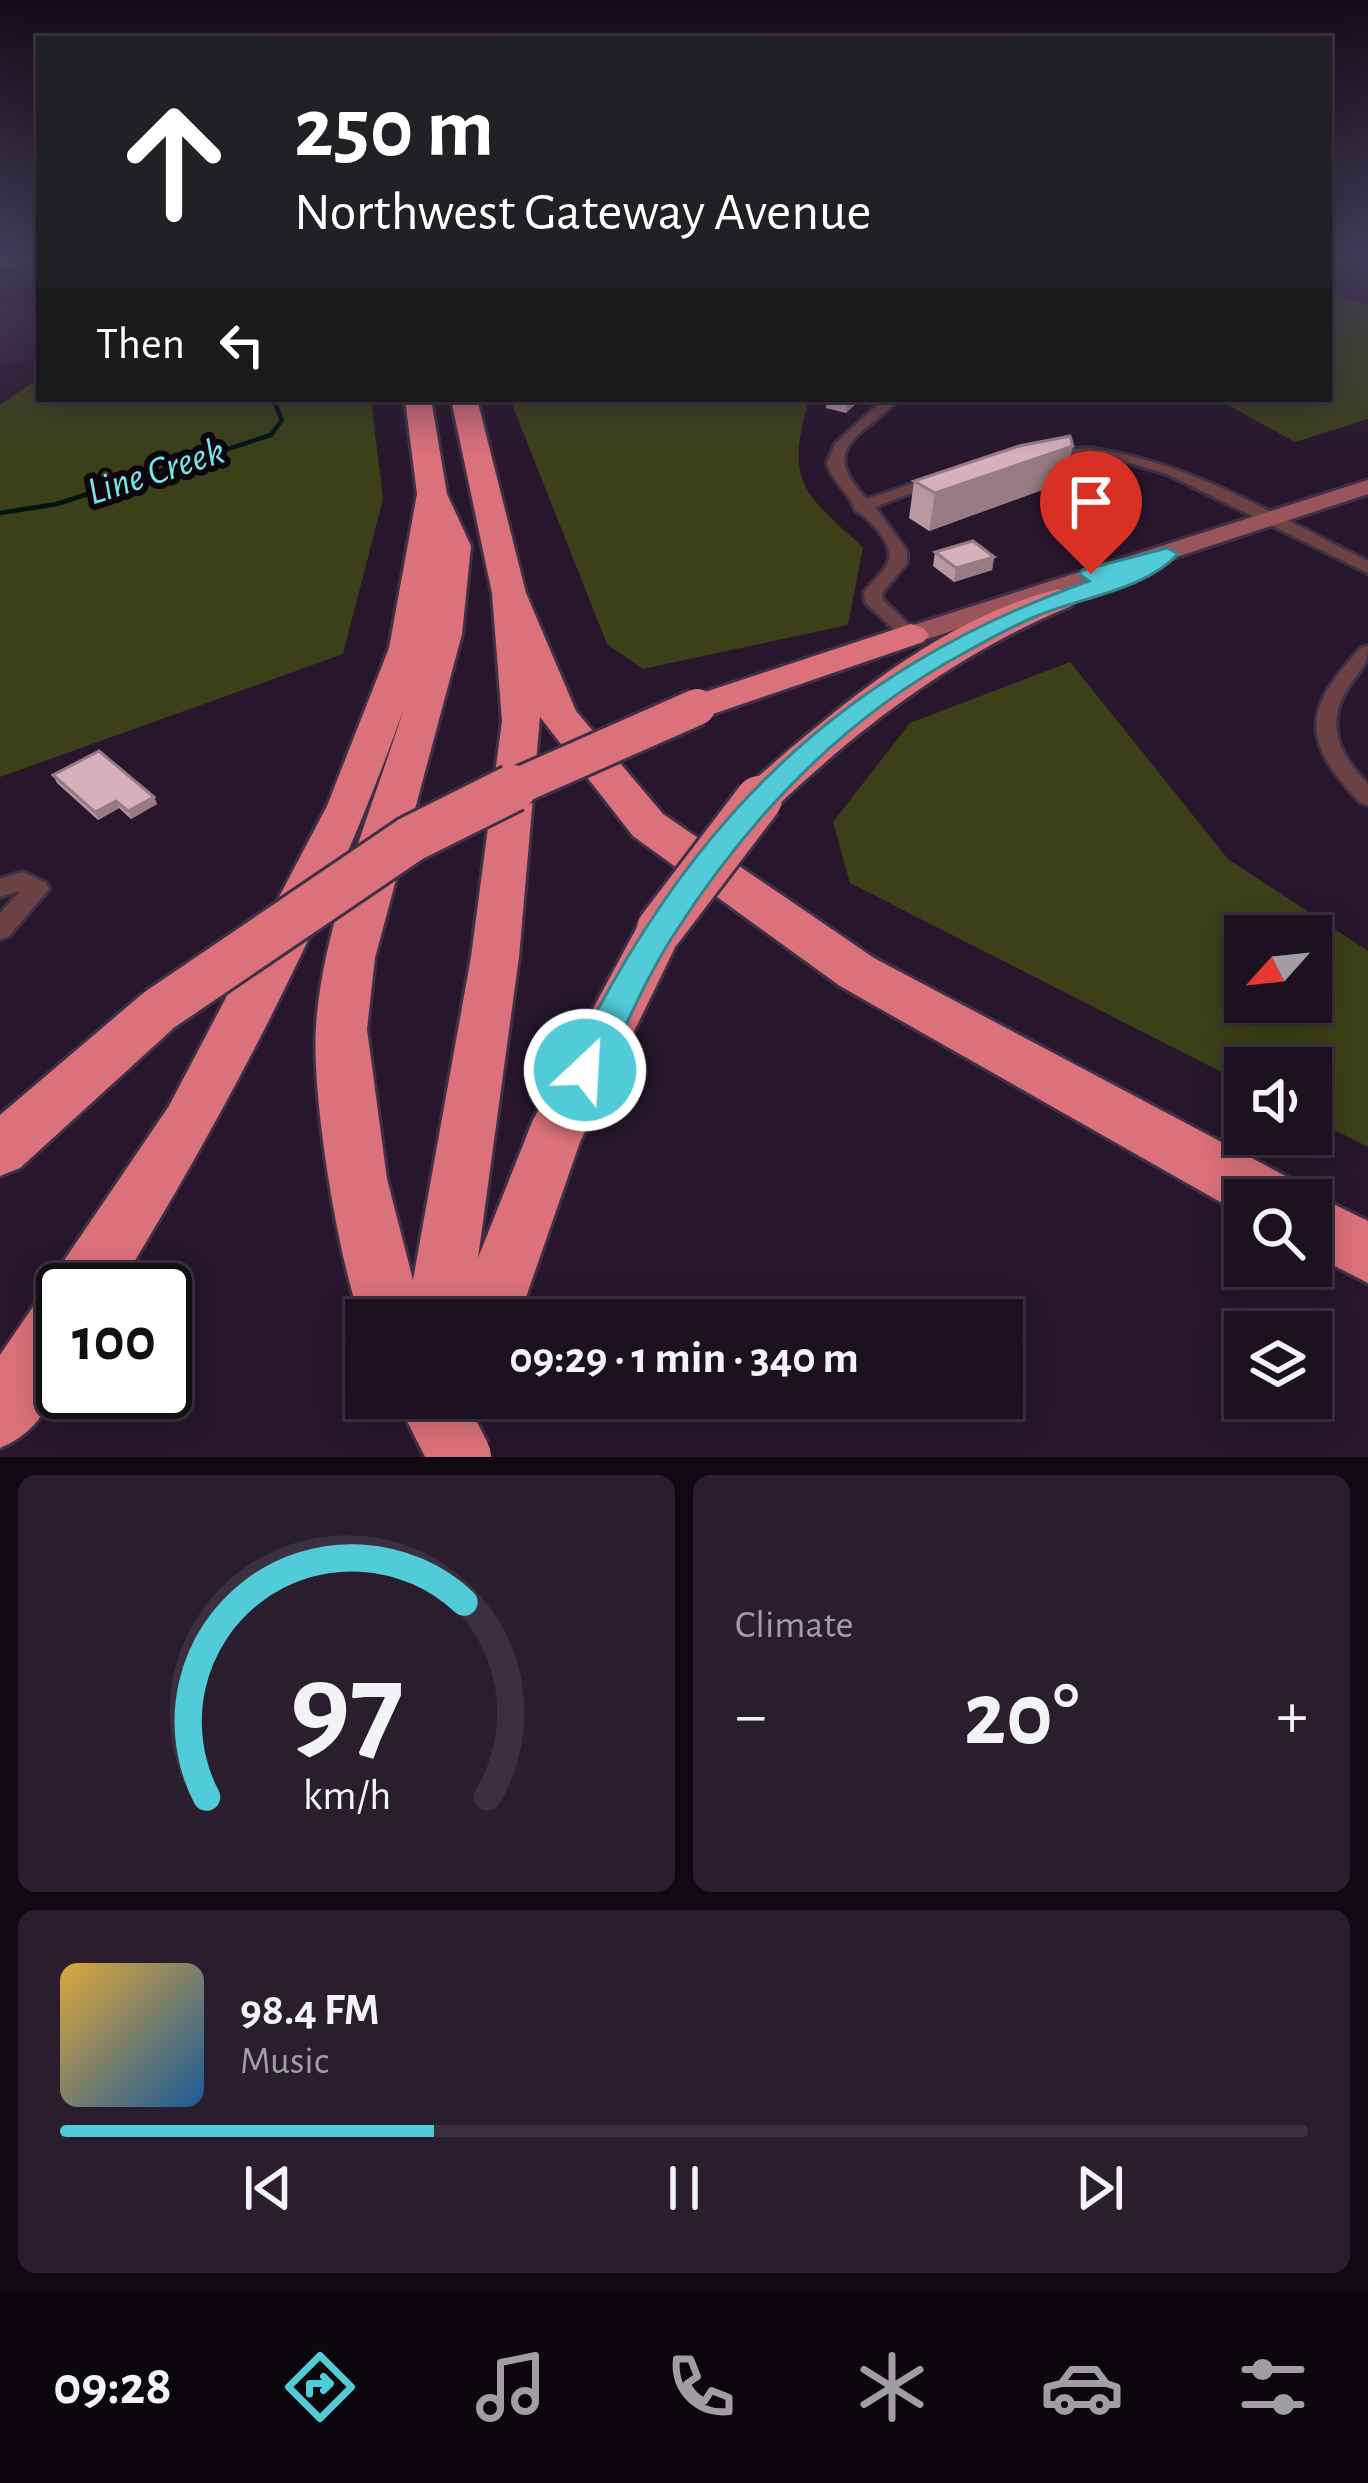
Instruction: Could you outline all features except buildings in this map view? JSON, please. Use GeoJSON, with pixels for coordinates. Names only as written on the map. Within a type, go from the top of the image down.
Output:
{"type":"FeatureCollection","features":[{"type":"Feature","properties":{"kind":"highway"},"geometry":{"type":"LineString","coordinates":[[387,1299],[358,1179],[341,1029],[351,958],[444,634],[455,546],[432,494],[418,402]]}},
{"type":"Feature","properties":{"kind":"highway"},"geometry":{"type":"LineString","coordinates":[[441,1299],[495,957],[521,722],[509,593],[465,402]]}},
{"type":"Feature","properties":{"kind":"highway"},"geometry":{"type":"LineString","coordinates":[[98,1263],[189,1123],[348,806],[407,648],[432,494]]}},
{"type":"Feature","properties":{"kind":"highway"},"geometry":{"type":"LineString","coordinates":[[509,593],[558,715],[648,825],[857,971],[1234,1179]]}},
{"type":"Feature","properties":{"kind":"highway"},"geometry":{"type":"LineString","coordinates":[[493,1299],[553,1138],[659,929],[759,799],[887,687],[953,648],[1059,599]]}},
{"type":"Feature","properties":{"kind":"highway"},"geometry":{"type":"LineString","coordinates":[[0,1150],[159,1010],[411,839],[542,773],[697,707],[911,635]]}},
{"type":"Feature","properties":{"kind":"highway"},"geometry":{"type":"LineString","coordinates":[[1332,1233],[1368,1253]]}},
{"type":"Feature","properties":{"kind":"highway"},"geometry":{"type":"LineString","coordinates":[[0,1414],[36,1359]]}},
{"type":"Feature","properties":{"kind":"highway"},"geometry":{"type":"LineString","coordinates":[[418,1457],[425,1419]]}},
{"type":"Feature","properties":{"kind":"highway"},"geometry":{"type":"LineString","coordinates":[[440,1419],[460,1457]]}},
{"type":"Feature","properties":{"kind":"highway"},"geometry":{"type":"LineString","coordinates":[[429,1457],[444,1419]]}},
{"type":"Feature","properties":{"kind":"main road"},"geometry":{"type":"LineString","coordinates":[[911,635],[1368,487]]}},
{"type":"Feature","properties":{"kind":"main road"},"geometry":{"type":"LineString","coordinates":[[1059,599],[1144,569],[1167,554]]}},
{"type":"Feature","properties":{"kind":"street"},"geometry":{"type":"LineString","coordinates":[[889,402],[837,447],[833,459],[842,485],[898,550],[898,563],[872,592],[874,602],[911,635]]}},
{"type":"Feature","properties":{"kind":"street"},"geometry":{"type":"LineString","coordinates":[[1032,458],[1077,453],[1139,460],[1368,568]]}},
{"type":"Feature","properties":{"kind":"street"},"geometry":{"type":"LineString","coordinates":[[861,507],[949,476]]}},
{"type":"Feature","properties":{"kind":"street"},"geometry":{"type":"LineString","coordinates":[[1368,652],[1334,687],[1322,712],[1331,751],[1368,797]]}},
{"type":"Feature","properties":{"kind":"street"},"geometry":{"type":"LineString","coordinates":[[0,888],[22,881],[37,889],[0,929]]}},
{"type":"Feature","properties":{"kind":"shaded area"},"geometry":{"type":"Polygon","coordinates":[[[0,322],[36,322],[36,358],[0,364],[0,322]]]}},
{"type":"Feature","properties":{"kind":"green space"},"geometry":{"type":"Polygon","coordinates":[[[1332,322],[1368,322],[1368,419],[1295,442],[1222,402],[1332,402],[1332,322]]]}},
{"type":"Feature","properties":{"kind":"green space"},"geometry":{"type":"Polygon","coordinates":[[[36,380],[36,402],[371,402],[383,499],[343,654],[0,777],[0,405],[36,380]]]}},
{"type":"Feature","properties":{"kind":"green space"},"geometry":{"type":"Polygon","coordinates":[[[511,402],[808,402],[799,450],[804,484],[826,513],[863,547],[848,625],[643,669],[607,644],[511,402]]]}},
{"type":"Feature","properties":{"kind":"green space"},"geometry":{"type":"Polygon","coordinates":[[[1070,662],[1228,859],[1313,915],[1224,915],[1224,1023],[1332,1023],[1332,927],[1368,951],[1368,1147],[1332,1129],[1332,1047],[1224,1047],[1224,1073],[850,883],[833,822],[910,723],[1070,662]]]}},
{"type":"Feature","properties":{"kind":"waterway","name":"Line Creek"},"geometry":{"type":"LineString","coordinates":[[0,513],[57,504],[271,435],[282,420],[274,402]]}},
{"type":"Feature","properties":{"kind":"route"},"geometry":{"type":"LineString","coordinates":[[585,1070],[659,929],[759,799],[828,734],[887,687],[953,648],[1028,611],[1144,569],[1167,554],[1091,574]]}}]}
